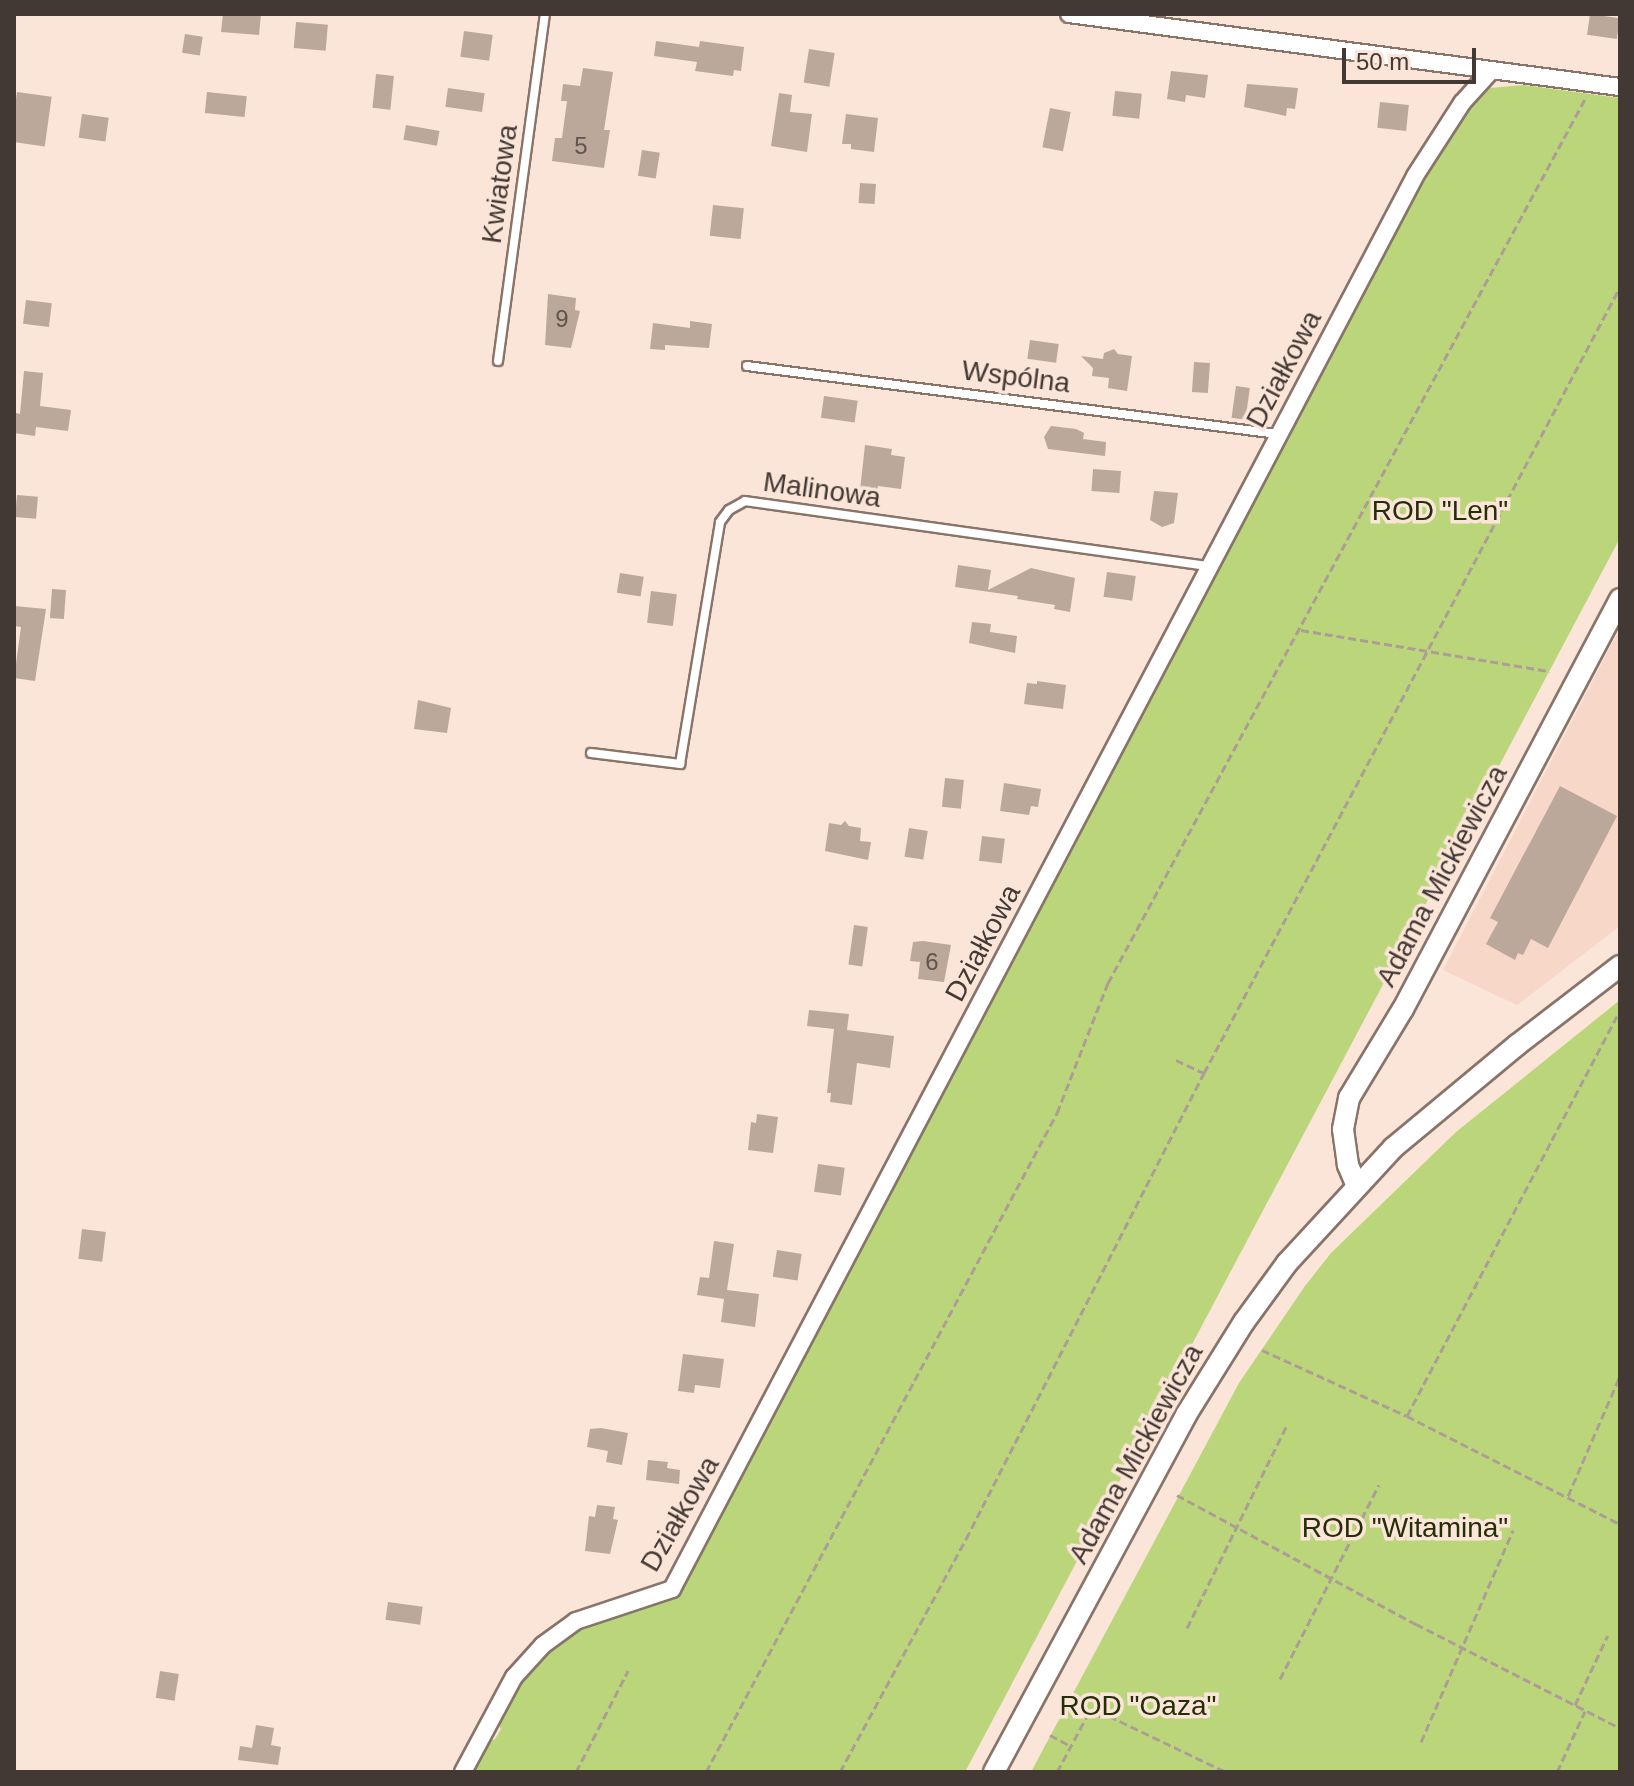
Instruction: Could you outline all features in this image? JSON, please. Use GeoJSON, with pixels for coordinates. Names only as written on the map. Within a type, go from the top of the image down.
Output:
{"type":"FeatureCollection","features":[{"type":"Feature","properties":{"kind":"street"},"geometry":{"type":"LineString","coordinates":[[1069,14],[1620,87]]}},
{"type":"Feature","properties":{"kind":"street","name":"Działkowa"},"geometry":{"type":"LineString","coordinates":[[463,1772],[514,1677],[543,1645],[576,1621],[672,1589],[1415,176],[1462,103],[1491,71]]}},
{"type":"Feature","properties":{"kind":"street","name":"Adama Mickiewicza"},"geometry":{"type":"LineString","coordinates":[[1356,1184],[1348,1165],[1343,1129],[1349,1098],[1403,1009],[1620,599]]}},
{"type":"Feature","properties":{"kind":"street","name":"Adama Mickiewicza"},"geometry":{"type":"LineString","coordinates":[[994,1772],[1209,1376],[1287,1263],[1356,1184],[1393,1148],[1505,1054],[1620,966]]}},
{"type":"Feature","properties":{"kind":"lane","name":"Kwiatowa"},"geometry":{"type":"LineString","coordinates":[[498,361],[545,14]]}},
{"type":"Feature","properties":{"kind":"lane","name":"Wspólna"},"geometry":{"type":"LineString","coordinates":[[747,366],[1279,434]]}},
{"type":"Feature","properties":{"kind":"lane","name":"Malinowa"},"geometry":{"type":"LineString","coordinates":[[591,753],[680,764],[720,522],[729,510],[745,501],[1210,566]]}},
{"type":"Feature","properties":{"kind":"path"},"geometry":{"type":"LineString","coordinates":[[706,1772],[1057,1113],[1108,983],[1585,99]]}},
{"type":"Feature","properties":{"kind":"path"},"geometry":{"type":"LineString","coordinates":[[840,1772],[1108,1267],[1204,1073],[1620,287]]}},
{"type":"Feature","properties":{"kind":"path"},"geometry":{"type":"LineString","coordinates":[[1301,630],[1550,671]]}},
{"type":"Feature","properties":{"kind":"path"},"geometry":{"type":"LineString","coordinates":[[1407,1416],[1620,1010]]}},
{"type":"Feature","properties":{"kind":"path"},"geometry":{"type":"LineString","coordinates":[[1176,1060],[1204,1073]]}},
{"type":"Feature","properties":{"kind":"path"},"geometry":{"type":"LineString","coordinates":[[1262,1350],[1407,1416],[1620,1524]]}},
{"type":"Feature","properties":{"kind":"path"},"geometry":{"type":"LineString","coordinates":[[1568,1496],[1620,1376]]}},
{"type":"Feature","properties":{"kind":"path"},"geometry":{"type":"LineString","coordinates":[[1187,1628],[1287,1425]]}},
{"type":"Feature","properties":{"kind":"path"},"geometry":{"type":"LineString","coordinates":[[1280,1679],[1379,1485]]}},
{"type":"Feature","properties":{"kind":"path"},"geometry":{"type":"LineString","coordinates":[[1177,1495],[1331,1579],[1620,1728]]}},
{"type":"Feature","properties":{"kind":"path"},"geometry":{"type":"LineString","coordinates":[[1421,1742],[1513,1530]]}},
{"type":"Feature","properties":{"kind":"path"},"geometry":{"type":"LineString","coordinates":[[1575,1705],[1608,1635]]}},
{"type":"Feature","properties":{"kind":"path"},"geometry":{"type":"LineString","coordinates":[[576,1772],[628,1671]]}},
{"type":"Feature","properties":{"kind":"path"},"geometry":{"type":"LineString","coordinates":[[1557,1772],[1585,1711]]}},
{"type":"Feature","properties":{"kind":"path"},"geometry":{"type":"LineString","coordinates":[[1057,1772],[1087,1716],[1109,1716],[1226,1772]]}},
{"type":"Feature","properties":{"kind":"path"},"geometry":{"type":"LineString","coordinates":[[1050,1735],[1071,1746]]}},
{"type":"Feature","properties":{"kind":"shaded area"},"geometry":{"type":"Polygon","coordinates":[[[1620,628],[1620,926],[1517,1005],[1443,970],[1620,628]]]}},
{"type":"Feature","properties":{"kind":"green space","name":"ROD \"Len\""},"geometry":{"type":"Polygon","coordinates":[[[1524,85],[1620,98],[1620,538],[965,1772],[472,1772],[484,1744],[495,1739],[501,1729],[496,1721],[523,1681],[558,1640],[630,1610],[673,1599],[840,1290],[1433,158],[1468,108],[1490,88],[1524,85]]]}},
{"type":"Feature","properties":{"kind":"green space","name":"ROD \"Witamina\""},"geometry":{"type":"Polygon","coordinates":[[[1620,1000],[1620,1772],[1031,1772],[1239,1383],[1305,1286],[1331,1253],[1456,1132],[1620,1000]]]}},
{"type":"Feature","properties":{"kind":"building"},"geometry":{"type":"Polygon","coordinates":[[[223,14],[261,14],[259,35],[221,32],[223,14]]]}},
{"type":"Feature","properties":{"kind":"building"},"geometry":{"type":"Polygon","coordinates":[[[1590,14],[1620,18],[1617,39],[1587,35],[1590,14]]]}},
{"type":"Feature","properties":{"kind":"building"},"geometry":{"type":"Polygon","coordinates":[[[296,22],[328,25],[326,51],[294,48],[296,22]]]}},
{"type":"Feature","properties":{"kind":"building"},"geometry":{"type":"Polygon","coordinates":[[[464,31],[493,35],[489,61],[460,57],[464,31]]]}},
{"type":"Feature","properties":{"kind":"building"},"geometry":{"type":"Polygon","coordinates":[[[185,34],[203,37],[200,56],[182,53],[185,34]]]}},
{"type":"Feature","properties":{"kind":"building"},"geometry":{"type":"Polygon","coordinates":[[[656,41],[699,47],[700,41],[744,47],[741,71],[734,70],[733,76],[695,71],[697,62],[654,56],[656,41]]]}},
{"type":"Feature","properties":{"kind":"building"},"geometry":{"type":"Polygon","coordinates":[[[809,49],[835,53],[829,87],[804,83],[809,49]]]}},
{"type":"Feature","properties":{"kind":"building"},"geometry":{"type":"Polygon","coordinates":[[[583,68],[613,72],[604,130],[610,130],[604,168],[552,161],[555,138],[562,138],[567,101],[561,101],[563,84],[580,86],[583,68]]]}},
{"type":"Feature","properties":{"kind":"building"},"geometry":{"type":"Polygon","coordinates":[[[1171,71],[1208,75],[1205,98],[1186,95],[1185,102],[1167,99],[1171,71]]]}},
{"type":"Feature","properties":{"kind":"building"},"geometry":{"type":"Polygon","coordinates":[[[376,74],[394,76],[390,110],[372,108],[376,74]]]}},
{"type":"Feature","properties":{"kind":"building"},"geometry":{"type":"Polygon","coordinates":[[[1247,84],[1298,88],[1295,109],[1287,108],[1286,116],[1244,107],[1247,84]]]}},
{"type":"Feature","properties":{"kind":"building"},"geometry":{"type":"Polygon","coordinates":[[[448,88],[485,93],[482,112],[445,107],[448,88]]]}},
{"type":"Feature","properties":{"kind":"building"},"geometry":{"type":"Polygon","coordinates":[[[1115,91],[1142,94],[1139,119],[1112,116],[1115,91]]]}},
{"type":"Feature","properties":{"kind":"building"},"geometry":{"type":"Polygon","coordinates":[[[17,92],[52,97],[45,146],[14,142],[17,92]]]}},
{"type":"Feature","properties":{"kind":"building"},"geometry":{"type":"Polygon","coordinates":[[[207,92],[247,96],[245,117],[205,113],[207,92]]]}},
{"type":"Feature","properties":{"kind":"building"},"geometry":{"type":"Polygon","coordinates":[[[779,93],[792,95],[790,112],[812,114],[807,152],[771,146],[779,93]]]}},
{"type":"Feature","properties":{"kind":"building"},"geometry":{"type":"Polygon","coordinates":[[[1380,102],[1409,105],[1406,131],[1377,128],[1380,102]]]}},
{"type":"Feature","properties":{"kind":"building"},"geometry":{"type":"Polygon","coordinates":[[[1050,108],[1071,112],[1063,151],[1042,147],[1050,108]]]}},
{"type":"Feature","properties":{"kind":"building"},"geometry":{"type":"Polygon","coordinates":[[[82,114],[109,118],[105,142],[79,138],[82,114]]]}},
{"type":"Feature","properties":{"kind":"building"},"geometry":{"type":"Polygon","coordinates":[[[846,114],[878,118],[874,152],[851,149],[851,144],[842,144],[846,114]]]}},
{"type":"Feature","properties":{"kind":"building"},"geometry":{"type":"Polygon","coordinates":[[[406,125],[439,131],[437,146],[403,140],[406,125]]]}},
{"type":"Feature","properties":{"kind":"building"},"geometry":{"type":"Polygon","coordinates":[[[642,150],[660,153],[656,178],[638,176],[642,150]]]}},
{"type":"Feature","properties":{"kind":"building"},"geometry":{"type":"Polygon","coordinates":[[[860,183],[876,184],[875,204],[859,203],[860,183]]]}},
{"type":"Feature","properties":{"kind":"building"},"geometry":{"type":"Polygon","coordinates":[[[713,205],[744,208],[741,239],[710,236],[713,205]]]}},
{"type":"Feature","properties":{"kind":"building"},"geometry":{"type":"Polygon","coordinates":[[[548,294],[576,298],[575,310],[580,311],[571,348],[545,345],[548,294]]]}},
{"type":"Feature","properties":{"kind":"building"},"geometry":{"type":"Polygon","coordinates":[[[26,300],[52,303],[49,327],[23,324],[26,300]]]}},
{"type":"Feature","properties":{"kind":"building"},"geometry":{"type":"Polygon","coordinates":[[[690,321],[712,324],[709,348],[665,345],[665,350],[650,349],[653,323],[690,328],[690,321]]]}},
{"type":"Feature","properties":{"kind":"building"},"geometry":{"type":"Polygon","coordinates":[[[1030,340],[1059,344],[1056,363],[1027,359],[1030,340]]]}},
{"type":"Feature","properties":{"kind":"building"},"geometry":{"type":"Polygon","coordinates":[[[1114,349],[1118,354],[1132,356],[1127,391],[1108,388],[1109,378],[1092,376],[1093,368],[1081,356],[1103,359],[1104,353],[1114,349]]]}},
{"type":"Feature","properties":{"kind":"building"},"geometry":{"type":"Polygon","coordinates":[[[1194,362],[1210,363],[1208,393],[1192,392],[1194,362]]]}},
{"type":"Feature","properties":{"kind":"building"},"geometry":{"type":"Polygon","coordinates":[[[24,371],[43,373],[40,406],[71,410],[68,431],[36,427],[35,436],[14,433],[16,413],[20,414],[24,371]]]}},
{"type":"Feature","properties":{"kind":"building"},"geometry":{"type":"Polygon","coordinates":[[[1236,386],[1250,388],[1245,420],[1232,418],[1236,386]]]}},
{"type":"Feature","properties":{"kind":"building"},"geometry":{"type":"Polygon","coordinates":[[[824,396],[858,401],[855,423],[821,418],[824,396]]]}},
{"type":"Feature","properties":{"kind":"building"},"geometry":{"type":"Polygon","coordinates":[[[1051,426],[1076,429],[1084,433],[1083,439],[1106,442],[1105,456],[1048,449],[1044,437],[1051,426]]]}},
{"type":"Feature","properties":{"kind":"building"},"geometry":{"type":"Polygon","coordinates":[[[865,445],[892,449],[891,455],[905,457],[901,489],[878,486],[877,492],[860,490],[865,445]]]}},
{"type":"Feature","properties":{"kind":"building"},"geometry":{"type":"Polygon","coordinates":[[[1093,469],[1121,471],[1119,493],[1091,491],[1093,469]]]}},
{"type":"Feature","properties":{"kind":"building"},"geometry":{"type":"Polygon","coordinates":[[[1154,491],[1178,493],[1174,523],[1162,527],[1150,520],[1154,491]]]}},
{"type":"Feature","properties":{"kind":"building"},"geometry":{"type":"Polygon","coordinates":[[[17,495],[38,497],[36,519],[15,517],[17,495]]]}},
{"type":"Feature","properties":{"kind":"building"},"geometry":{"type":"Polygon","coordinates":[[[958,565],[991,570],[988,590],[1031,568],[1075,578],[1070,612],[1054,609],[1055,605],[1017,599],[1018,596],[955,587],[958,565]]]}},
{"type":"Feature","properties":{"kind":"building"},"geometry":{"type":"Polygon","coordinates":[[[1107,572],[1136,576],[1132,601],[1104,597],[1107,572]]]}},
{"type":"Feature","properties":{"kind":"building"},"geometry":{"type":"Polygon","coordinates":[[[620,573],[644,577],[641,597],[617,593],[620,573]]]}},
{"type":"Feature","properties":{"kind":"building"},"geometry":{"type":"Polygon","coordinates":[[[52,589],[66,590],[64,619],[50,618],[52,589]]]}},
{"type":"Feature","properties":{"kind":"building"},"geometry":{"type":"Polygon","coordinates":[[[651,591],[677,594],[673,626],[647,623],[651,591]]]}},
{"type":"Feature","properties":{"kind":"building"},"geometry":{"type":"Polygon","coordinates":[[[14,606],[46,609],[35,681],[14,678],[21,627],[14,626],[14,606]]]}},
{"type":"Feature","properties":{"kind":"building"},"geometry":{"type":"Polygon","coordinates":[[[972,622],[991,624],[990,632],[1017,636],[1015,653],[969,643],[972,622]]]}},
{"type":"Feature","properties":{"kind":"building"},"geometry":{"type":"Polygon","coordinates":[[[1037,681],[1066,685],[1063,709],[1024,704],[1027,683],[1037,684],[1037,681]]]}},
{"type":"Feature","properties":{"kind":"building"},"geometry":{"type":"Polygon","coordinates":[[[418,700],[451,708],[447,733],[414,729],[418,700]]]}},
{"type":"Feature","properties":{"kind":"building"},"geometry":{"type":"Polygon","coordinates":[[[945,778],[964,780],[961,809],[942,807],[945,778]]]}},
{"type":"Feature","properties":{"kind":"building"},"geometry":{"type":"Polygon","coordinates":[[[1004,783],[1041,789],[1038,807],[1031,806],[1029,815],[1000,811],[1004,783]]]}},
{"type":"Feature","properties":{"kind":"building"},"geometry":{"type":"Polygon","coordinates":[[[1560,786],[1617,816],[1548,948],[1531,939],[1523,955],[1518,953],[1515,960],[1486,944],[1498,922],[1490,918],[1560,786]]]}},
{"type":"Feature","properties":{"kind":"building"},"geometry":{"type":"Polygon","coordinates":[[[845,821],[849,826],[861,828],[860,841],[871,842],[868,860],[825,851],[829,823],[841,825],[845,821]]]}},
{"type":"Feature","properties":{"kind":"building"},"geometry":{"type":"Polygon","coordinates":[[[909,828],[928,831],[923,860],[904,857],[909,828]]]}},
{"type":"Feature","properties":{"kind":"building"},"geometry":{"type":"Polygon","coordinates":[[[982,836],[1005,839],[1002,864],[979,861],[982,836]]]}},
{"type":"Feature","properties":{"kind":"building"},"geometry":{"type":"Polygon","coordinates":[[[854,925],[868,927],[862,967],[848,965],[854,925]]]}},
{"type":"Feature","properties":{"kind":"building"},"geometry":{"type":"Polygon","coordinates":[[[913,942],[951,945],[944,982],[918,979],[920,962],[910,961],[913,942]]]}},
{"type":"Feature","properties":{"kind":"building"},"geometry":{"type":"Polygon","coordinates":[[[809,1010],[849,1014],[847,1030],[894,1036],[890,1068],[857,1063],[852,1105],[830,1102],[831,1093],[827,1093],[834,1029],[807,1026],[809,1010]]]}},
{"type":"Feature","properties":{"kind":"building"},"geometry":{"type":"Polygon","coordinates":[[[757,1114],[778,1117],[773,1153],[748,1150],[751,1122],[756,1123],[757,1114]]]}},
{"type":"Feature","properties":{"kind":"building"},"geometry":{"type":"Polygon","coordinates":[[[818,1164],[845,1168],[841,1195],[814,1192],[818,1164]]]}},
{"type":"Feature","properties":{"kind":"building"},"geometry":{"type":"Polygon","coordinates":[[[82,1229],[106,1232],[102,1262],[78,1259],[82,1229]]]}},
{"type":"Feature","properties":{"kind":"building"},"geometry":{"type":"Polygon","coordinates":[[[714,1241],[734,1244],[727,1290],[759,1294],[755,1327],[721,1322],[724,1299],[697,1295],[700,1277],[709,1278],[714,1241]]]}},
{"type":"Feature","properties":{"kind":"building"},"geometry":{"type":"Polygon","coordinates":[[[777,1250],[802,1254],[797,1281],[773,1277],[777,1250]]]}},
{"type":"Feature","properties":{"kind":"building"},"geometry":{"type":"Polygon","coordinates":[[[683,1354],[724,1359],[720,1388],[695,1385],[694,1393],[678,1391],[683,1354]]]}},
{"type":"Feature","properties":{"kind":"building"},"geometry":{"type":"Polygon","coordinates":[[[590,1429],[628,1433],[622,1465],[606,1462],[608,1451],[587,1447],[590,1429]]]}},
{"type":"Feature","properties":{"kind":"building"},"geometry":{"type":"Polygon","coordinates":[[[648,1460],[668,1462],[667,1468],[680,1470],[679,1484],[646,1480],[648,1460]]]}},
{"type":"Feature","properties":{"kind":"building"},"geometry":{"type":"Polygon","coordinates":[[[597,1505],[615,1507],[613,1519],[618,1520],[610,1554],[585,1551],[589,1516],[595,1517],[597,1505]]]}},
{"type":"Feature","properties":{"kind":"building"},"geometry":{"type":"Polygon","coordinates":[[[388,1602],[423,1607],[420,1625],[385,1620],[388,1602]]]}},
{"type":"Feature","properties":{"kind":"building"},"geometry":{"type":"Polygon","coordinates":[[[160,1671],[179,1674],[175,1701],[156,1698],[160,1671]]]}},
{"type":"Feature","properties":{"kind":"building"},"geometry":{"type":"Polygon","coordinates":[[[256,1725],[274,1728],[271,1745],[281,1747],[278,1765],[238,1760],[240,1746],[252,1748],[256,1725]]]}},
{"type":"Feature","properties":{"kind":"park label","name":"ROD \"Oaza\""},"geometry":{"type":"Point","coordinates":[1138,1706]}}]}
